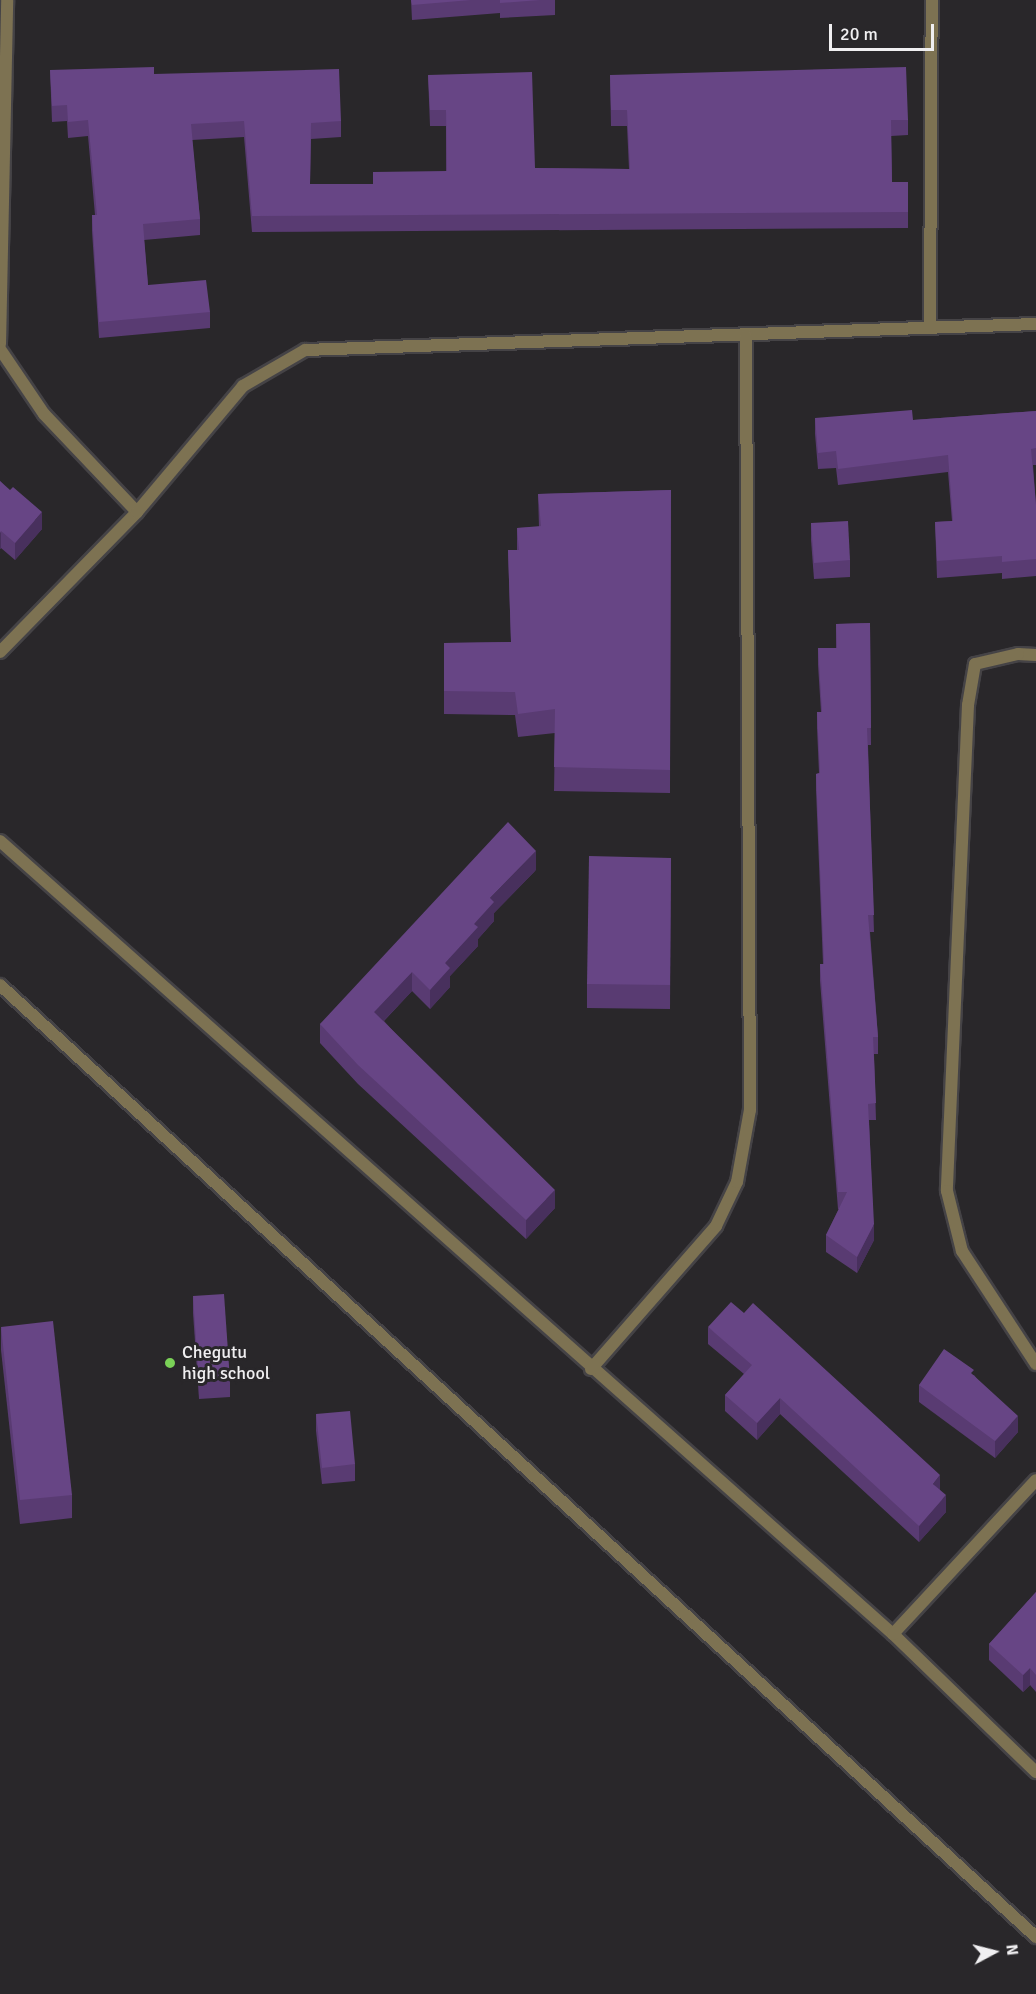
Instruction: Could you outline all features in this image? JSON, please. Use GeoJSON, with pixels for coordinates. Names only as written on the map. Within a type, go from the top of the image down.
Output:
{"type":"FeatureCollection","features":[{"type":"Feature","properties":{"kind":"street"},"geometry":{"type":"LineString","coordinates":[[0,344],[7,0]]}},
{"type":"Feature","properties":{"kind":"street"},"geometry":{"type":"LineString","coordinates":[[930,328],[933,0]]}},
{"type":"Feature","properties":{"kind":"street"},"geometry":{"type":"LineString","coordinates":[[0,652],[137,512],[243,386],[305,350],[1036,324]]}},
{"type":"Feature","properties":{"kind":"street"},"geometry":{"type":"LineString","coordinates":[[591,1369],[716,1226],[737,1182],[750,1110],[746,336]]}},
{"type":"Feature","properties":{"kind":"street"},"geometry":{"type":"LineString","coordinates":[[0,349],[44,414],[137,512]]}},
{"type":"Feature","properties":{"kind":"street"},"geometry":{"type":"LineString","coordinates":[[1036,655],[1018,654],[975,664],[971,684],[947,1191],[962,1251],[1036,1365]]}},
{"type":"Feature","properties":{"kind":"street"},"geometry":{"type":"LineString","coordinates":[[0,840],[591,1369],[893,1634],[1036,1772]]}},
{"type":"Feature","properties":{"kind":"street"},"geometry":{"type":"LineString","coordinates":[[0,985],[1036,1937]]}},
{"type":"Feature","properties":{"kind":"street"},"geometry":{"type":"LineString","coordinates":[[893,1634],[1036,1480]]}},
{"type":"Feature","properties":{"kind":"building"},"geometry":{"type":"Polygon","coordinates":[[[411,0],[471,0],[412,5],[411,0]]]}},
{"type":"Feature","properties":{"kind":"building"},"geometry":{"type":"Polygon","coordinates":[[[500,0],[540,0],[500,3],[500,0]]]}},
{"type":"Feature","properties":{"kind":"building"},"geometry":{"type":"Polygon","coordinates":[[[154,67],[154,74],[339,69],[341,121],[311,123],[310,184],[373,184],[373,172],[447,171],[446,110],[430,110],[428,75],[532,72],[535,168],[630,169],[627,110],[611,110],[610,75],[906,67],[908,120],[891,120],[892,182],[908,182],[908,212],[252,216],[244,121],[191,124],[200,219],[143,224],[148,285],[206,280],[210,312],[99,322],[92,215],[97,215],[88,120],[68,122],[67,105],[52,106],[50,70],[154,67]]]}},
{"type":"Feature","properties":{"kind":"building"},"geometry":{"type":"Polygon","coordinates":[[[912,410],[913,420],[1036,411],[1036,448],[1031,449],[1036,505],[1036,559],[1002,562],[1002,556],[937,561],[935,522],[953,521],[948,455],[838,469],[836,451],[818,453],[815,418],[912,410]]]}},
{"type":"Feature","properties":{"kind":"building"},"geometry":{"type":"Polygon","coordinates":[[[0,481],[10,490],[13,487],[42,512],[15,543],[1,531],[0,533],[0,481]]]}},
{"type":"Feature","properties":{"kind":"building"},"geometry":{"type":"Polygon","coordinates":[[[671,490],[670,770],[554,767],[555,709],[518,714],[515,692],[444,691],[444,643],[511,642],[508,550],[519,550],[517,528],[541,526],[538,494],[671,490]]]}},
{"type":"Feature","properties":{"kind":"building"},"geometry":{"type":"Polygon","coordinates":[[[848,521],[850,560],[814,563],[811,523],[848,521]]]}},
{"type":"Feature","properties":{"kind":"building"},"geometry":{"type":"Polygon","coordinates":[[[870,623],[871,728],[867,728],[874,915],[868,915],[878,1037],[873,1037],[876,1103],[868,1104],[874,1224],[857,1257],[826,1235],[847,1192],[838,1192],[820,964],[824,964],[816,774],[820,773],[817,712],[822,712],[818,648],[837,648],[836,624],[870,623]]]}},
{"type":"Feature","properties":{"kind":"building"},"geometry":{"type":"Polygon","coordinates":[[[508,822],[536,851],[490,898],[494,902],[474,924],[478,927],[445,963],[450,968],[430,990],[412,972],[374,1012],[555,1190],[526,1220],[358,1065],[320,1024],[508,822]]]}},
{"type":"Feature","properties":{"kind":"building"},"geometry":{"type":"Polygon","coordinates":[[[589,856],[671,858],[670,985],[587,984],[589,856]]]}},
{"type":"Feature","properties":{"kind":"building"},"geometry":{"type":"Polygon","coordinates":[[[224,1294],[230,1380],[199,1383],[193,1296],[224,1294]]]}},
{"type":"Feature","properties":{"kind":"building"},"geometry":{"type":"Polygon","coordinates":[[[731,1302],[744,1313],[753,1303],[940,1475],[933,1484],[946,1495],[919,1526],[780,1398],[757,1423],[725,1395],[752,1365],[708,1327],[731,1302]]]}},
{"type":"Feature","properties":{"kind":"building"},"geometry":{"type":"Polygon","coordinates":[[[53,1321],[72,1495],[20,1500],[1,1327],[53,1321]]]}},
{"type":"Feature","properties":{"kind":"building"},"geometry":{"type":"Polygon","coordinates":[[[944,1349],[974,1370],[971,1373],[1018,1416],[995,1441],[919,1385],[944,1349]]]}},
{"type":"Feature","properties":{"kind":"building"},"geometry":{"type":"Polygon","coordinates":[[[350,1411],[355,1464],[322,1468],[316,1414],[350,1411]]]}},
{"type":"Feature","properties":{"kind":"building"},"geometry":{"type":"Polygon","coordinates":[[[1036,1592],[1036,1675],[1030,1668],[1023,1675],[989,1644],[1036,1592]]]}},
{"type":"Feature","properties":{"kind":"place","name":"Chegutu high school"},"geometry":{"type":"Point","coordinates":[170,1363]}}]}
